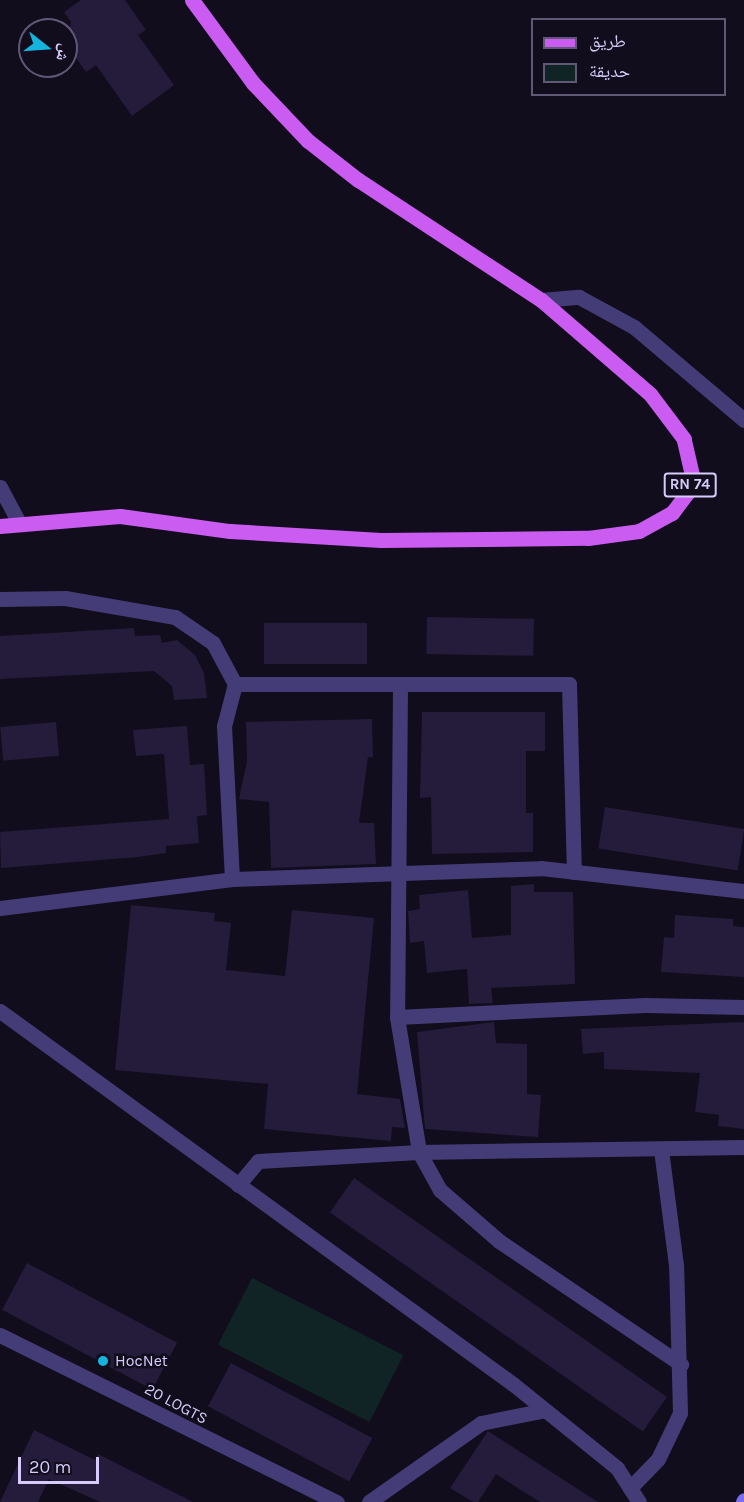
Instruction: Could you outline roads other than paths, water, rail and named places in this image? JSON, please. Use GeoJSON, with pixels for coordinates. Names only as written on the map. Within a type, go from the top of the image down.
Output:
{"type":"FeatureCollection","features":[{"type":"Feature","properties":{"kind":"main road","name":"RN 74"},"geometry":{"type":"LineString","coordinates":[[0,526],[18,521],[120,516],[230,531],[381,540],[588,538],[639,531],[662,520],[680,504],[692,475],[673,419],[541,300],[358,180],[309,141],[253,83],[192,0]]}},
{"type":"Feature","properties":{"kind":"street"},"geometry":{"type":"LineString","coordinates":[[541,300],[579,297],[634,327],[744,420]]}},
{"type":"Feature","properties":{"kind":"street"},"geometry":{"type":"LineString","coordinates":[[0,487],[18,521]]}},
{"type":"Feature","properties":{"kind":"street"},"geometry":{"type":"LineString","coordinates":[[0,599],[65,598],[175,617],[213,643],[234,684],[224,726],[232,879]]}},
{"type":"Feature","properties":{"kind":"street"},"geometry":{"type":"LineString","coordinates":[[234,684],[400,688],[569,684],[574,872]]}},
{"type":"Feature","properties":{"kind":"street"},"geometry":{"type":"LineString","coordinates":[[400,688],[397,1017],[419,1152],[440,1190],[499,1241],[681,1364]]}},
{"type":"Feature","properties":{"kind":"street"},"geometry":{"type":"LineString","coordinates":[[0,908],[232,879],[541,868],[744,891]]}},
{"type":"Feature","properties":{"kind":"street"},"geometry":{"type":"LineString","coordinates":[[397,1017],[645,1005],[744,1007]]}},
{"type":"Feature","properties":{"kind":"street"},"geometry":{"type":"LineString","coordinates":[[0,1011],[545,1410],[617,1468],[639,1502]]}},
{"type":"Feature","properties":{"kind":"street"},"geometry":{"type":"LineString","coordinates":[[238,1185],[258,1161],[419,1152],[744,1147]]}},
{"type":"Feature","properties":{"kind":"street"},"geometry":{"type":"LineString","coordinates":[[630,1488],[658,1459],[680,1413],[681,1364],[661,1150]]}},
{"type":"Feature","properties":{"kind":"street","name":"20 LOGTS"},"geometry":{"type":"LineString","coordinates":[[0,1335],[337,1502]]}},
{"type":"Feature","properties":{"kind":"street"},"geometry":{"type":"LineString","coordinates":[[369,1502],[481,1423],[545,1410]]}},
{"type":"Feature","properties":{"kind":"place","name":"HocNet"},"geometry":{"type":"Point","coordinates":[103,1361]}}]}
